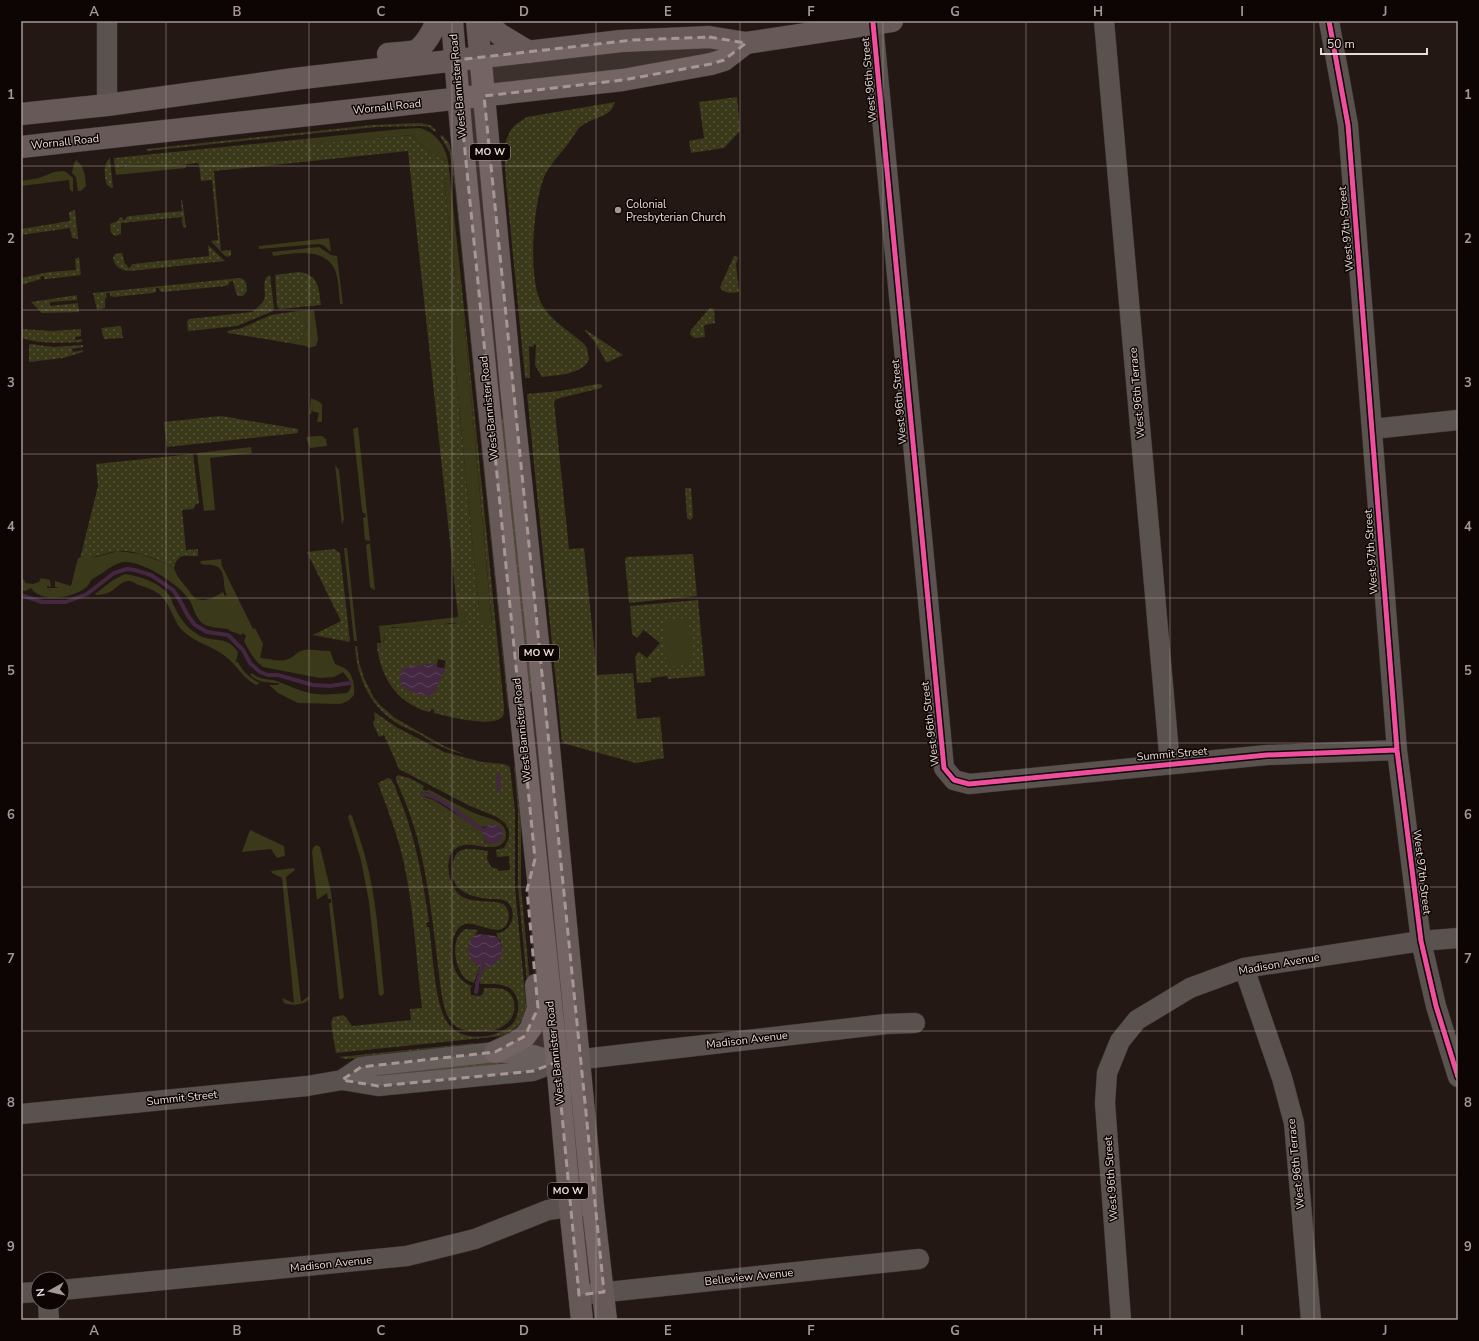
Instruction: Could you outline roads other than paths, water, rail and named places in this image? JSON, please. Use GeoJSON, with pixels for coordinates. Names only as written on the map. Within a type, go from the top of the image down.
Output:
{"type":"FeatureCollection","features":[{"type":"Feature","properties":{"kind":"main road"},"geometry":{"type":"LineString","coordinates":[[294,79],[316,66],[416,50],[427,40],[434,29],[436,21]]}},
{"type":"Feature","properties":{"kind":"main road","name":"West Bannister Road"},"geometry":{"type":"LineString","coordinates":[[452,21],[458,99],[582,1320]]}},
{"type":"Feature","properties":{"kind":"main road","name":"MO W"},"geometry":{"type":"LineString","coordinates":[[477,21],[593,1206],[606,1320]]}},
{"type":"Feature","properties":{"kind":"main road"},"geometry":{"type":"LineString","coordinates":[[486,21],[499,34],[529,52]]}},
{"type":"Feature","properties":{"kind":"main road","name":"Wornall Road"},"geometry":{"type":"LineString","coordinates":[[21,114],[107,105],[294,79],[633,40],[709,37],[746,43],[883,22]]}},
{"type":"Feature","properties":{"kind":"main road","name":"Wornall Road"},"geometry":{"type":"LineString","coordinates":[[21,147],[623,80],[711,64],[724,60],[746,43]]}},
{"type":"Feature","properties":{"kind":"main road"},"geometry":{"type":"LineString","coordinates":[[495,1052],[525,1036],[531,1028],[538,1008],[527,890],[535,859]]}},
{"type":"Feature","properties":{"kind":"street"},"geometry":{"type":"LineString","coordinates":[[107,21],[107,105]]}},
{"type":"Feature","properties":{"kind":"street","name":"West 96th Terrace"},"geometry":{"type":"LineString","coordinates":[[1104,21],[1170,764]]}},
{"type":"Feature","properties":{"kind":"street","name":"West 97th Street"},"geometry":{"type":"LineString","coordinates":[[1329,21],[1348,125],[1397,750],[1420,941],[1436,1006],[1458,1077]]}},
{"type":"Feature","properties":{"kind":"street","name":"West 96th Street"},"geometry":{"type":"LineString","coordinates":[[883,22],[944,768],[951,777]]}},
{"type":"Feature","properties":{"kind":"street"},"geometry":{"type":"LineString","coordinates":[[1372,430],[1458,420]]}},
{"type":"Feature","properties":{"kind":"street","name":"Summit Street"},"geometry":{"type":"LineString","coordinates":[[951,777],[954,780],[969,784],[1267,755],[1397,750]]}},
{"type":"Feature","properties":{"kind":"street","name":"Madison Avenue"},"geometry":{"type":"LineString","coordinates":[[1120,1041],[1137,1020],[1190,988],[1244,968],[1420,941],[1458,938]]}},
{"type":"Feature","properties":{"kind":"street","name":"West 96th Terrace"},"geometry":{"type":"LineString","coordinates":[[1244,968],[1282,1078],[1294,1122],[1311,1320]]}},
{"type":"Feature","properties":{"kind":"street","name":"Madison Avenue"},"geometry":{"type":"LineString","coordinates":[[557,1062],[886,1024],[915,1022]]}},
{"type":"Feature","properties":{"kind":"street","name":"West 96th Street"},"geometry":{"type":"LineString","coordinates":[[1120,1041],[1106,1073],[1105,1103],[1121,1320]]}},
{"type":"Feature","properties":{"kind":"street","name":"Summit Street"},"geometry":{"type":"LineString","coordinates":[[342,1080],[361,1067],[495,1052],[533,1055],[557,1062]]}},
{"type":"Feature","properties":{"kind":"street","name":"Summit Street"},"geometry":{"type":"LineString","coordinates":[[21,1114],[307,1086],[342,1080],[378,1086],[533,1071],[557,1062]]}},
{"type":"Feature","properties":{"kind":"street","name":"Madison Avenue"},"geometry":{"type":"LineString","coordinates":[[70,1289],[407,1256],[475,1238],[548,1210],[593,1206]]}},
{"type":"Feature","properties":{"kind":"street","name":"Belleview Avenue"},"geometry":{"type":"LineString","coordinates":[[579,1295],[919,1259]]}},
{"type":"Feature","properties":{"kind":"water"},"geometry":{"type":"Polygon","coordinates":[[[437,664],[437,667],[444,668],[446,670],[433,694],[429,696],[412,692],[404,688],[401,684],[399,676],[402,669],[412,666],[437,664]]]}},
{"type":"Feature","properties":{"kind":"water"},"geometry":{"type":"Polygon","coordinates":[[[493,824],[500,827],[503,834],[500,841],[493,844],[486,841],[483,834],[486,827],[493,824]]]}},
{"type":"Feature","properties":{"kind":"water"},"geometry":{"type":"Polygon","coordinates":[[[478,934],[496,936],[499,940],[502,953],[494,965],[489,967],[480,967],[471,959],[469,955],[470,942],[473,937],[478,934]]]}},
{"type":"Feature","properties":{"kind":"waterway"},"geometry":{"type":"LineString","coordinates":[[21,595],[42,602],[66,602],[87,594],[114,573],[127,569],[135,570],[151,575],[173,590],[195,625],[207,632],[228,635],[243,650],[250,663],[260,672],[268,675],[278,675],[313,685],[330,686],[350,683]]}},
{"type":"Feature","properties":{"kind":"waterway"},"geometry":{"type":"LineString","coordinates":[[498,775],[499,791]]}},
{"type":"Feature","properties":{"kind":"waterway"},"geometry":{"type":"LineString","coordinates":[[423,794],[439,800],[484,830]]}},
{"type":"Feature","properties":{"kind":"waterway"},"geometry":{"type":"LineString","coordinates":[[477,984],[483,963]]}},
{"type":"Feature","properties":{"kind":"waterway"},"geometry":{"type":"LineString","coordinates":[[476,992],[477,987]]}},
{"type":"Feature","properties":{"kind":"place","name":"Colonial Presbyterian Church"},"geometry":{"type":"Point","coordinates":[618,210]}}]}
